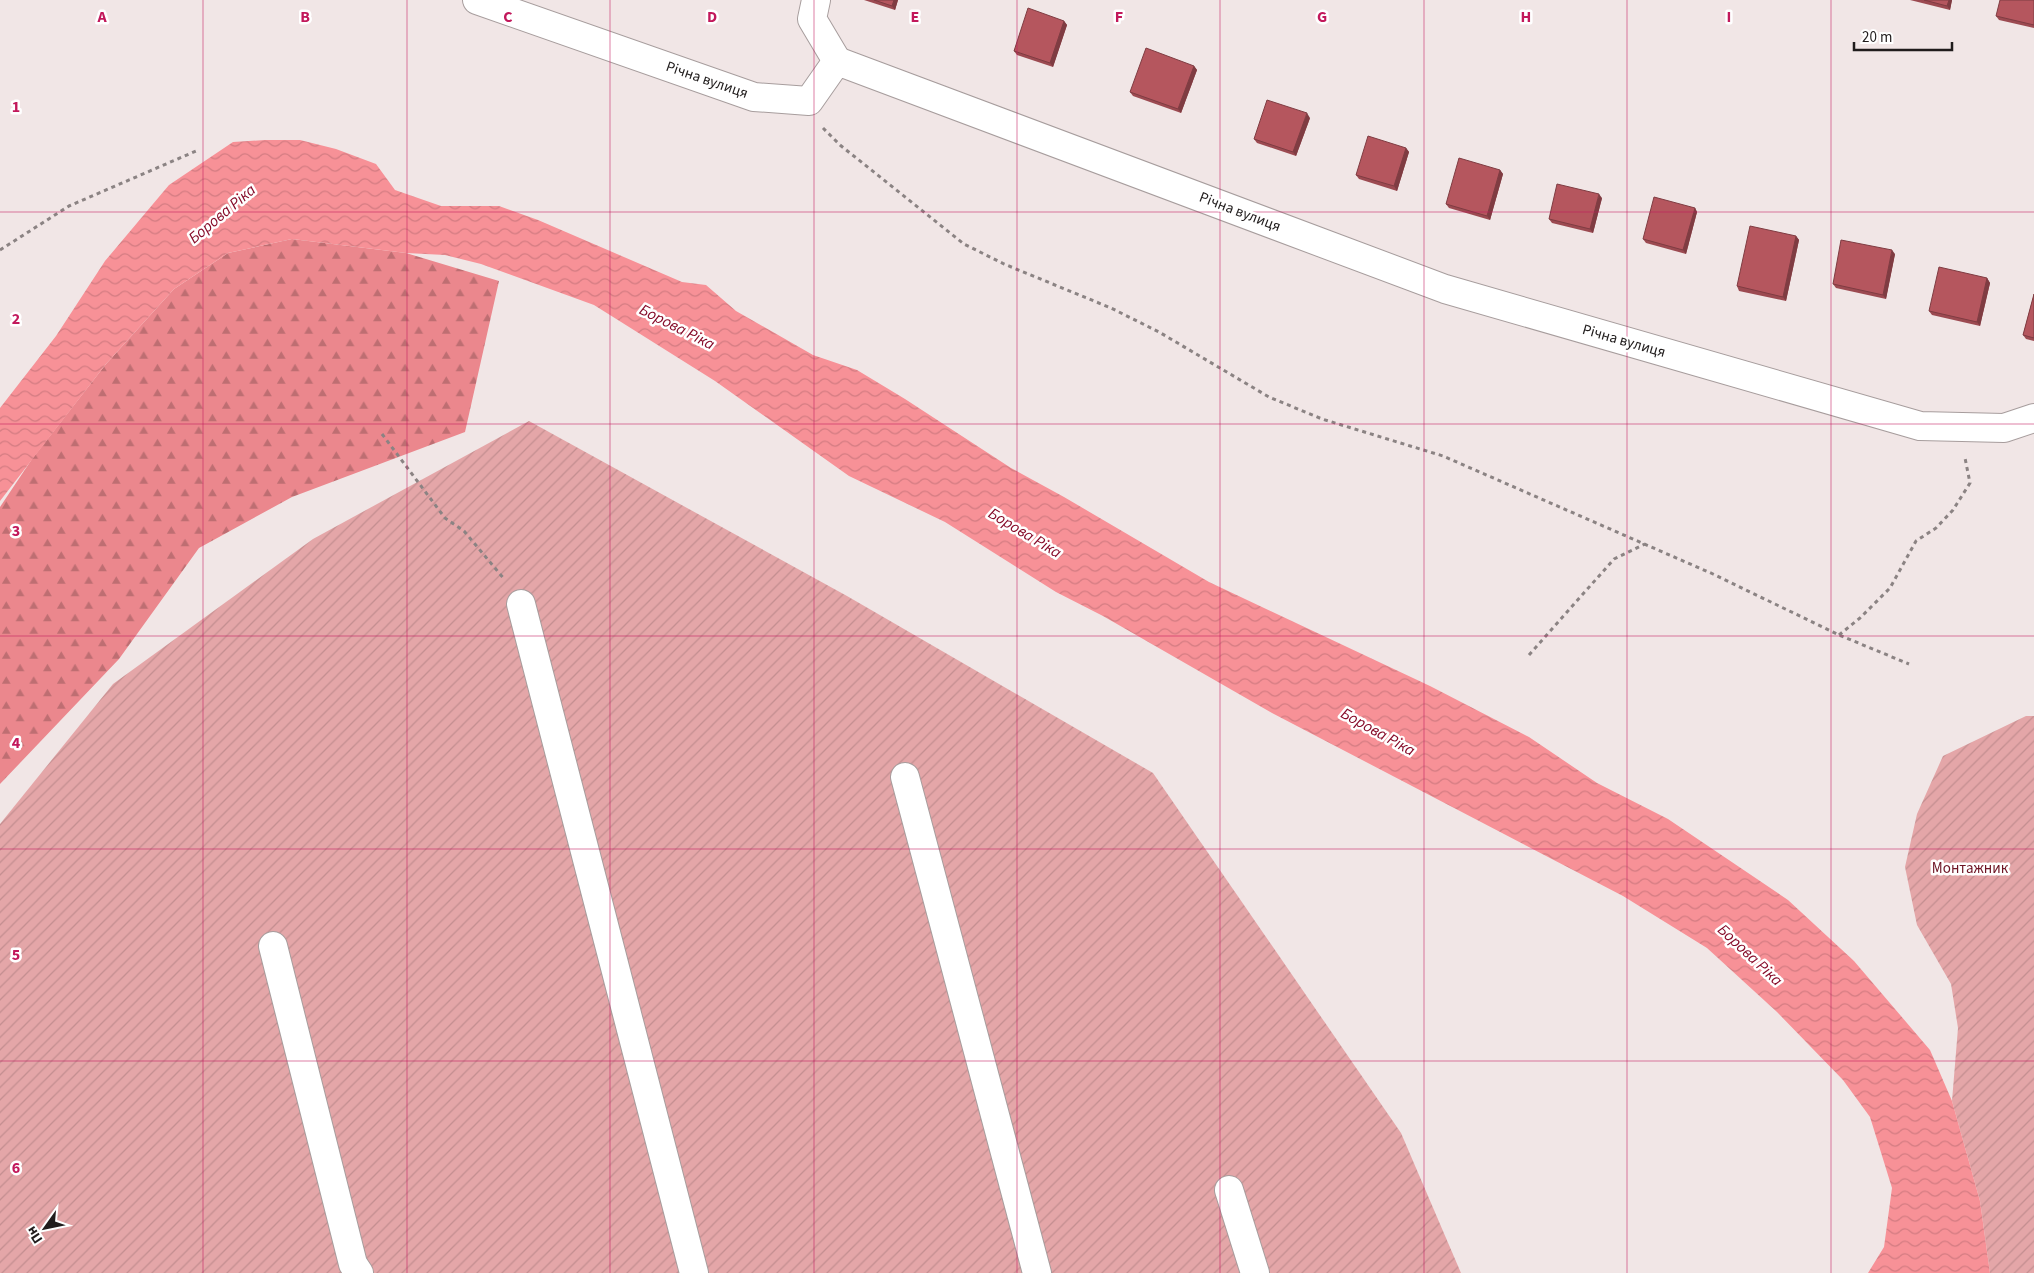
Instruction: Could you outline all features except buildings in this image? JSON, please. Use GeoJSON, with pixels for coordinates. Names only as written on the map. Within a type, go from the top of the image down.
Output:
{"type":"FeatureCollection","features":[{"type":"Feature","properties":{"kind":"street","name":"Річна вулиця"},"geometry":{"type":"LineString","coordinates":[[476,0],[754,97],[809,101]]}},
{"type":"Feature","properties":{"kind":"street"},"geometry":{"type":"LineString","coordinates":[[809,101],[836,61],[812,19],[816,0]]}},
{"type":"Feature","properties":{"kind":"street","name":"Річна вулиця"},"geometry":{"type":"LineString","coordinates":[[836,61],[1445,289],[1920,426],[2004,428],[2034,418]]}},
{"type":"Feature","properties":{"kind":"street"},"geometry":{"type":"LineString","coordinates":[[521,604],[694,1273]]}},
{"type":"Feature","properties":{"kind":"street"},"geometry":{"type":"LineString","coordinates":[[905,777],[1036,1273]]}},
{"type":"Feature","properties":{"kind":"street"},"geometry":{"type":"LineString","coordinates":[[273,946],[353,1264],[358,1273]]}},
{"type":"Feature","properties":{"kind":"street"},"geometry":{"type":"LineString","coordinates":[[1229,1190],[1255,1273]]}},
{"type":"Feature","properties":{"kind":"path"},"geometry":{"type":"LineString","coordinates":[[809,101],[820,125],[840,146],[964,244],[1159,332],[1269,397],[1322,419],[1443,456],[1646,544],[1722,578],[1839,635],[1909,664]]}},
{"type":"Feature","properties":{"kind":"path"},"geometry":{"type":"LineString","coordinates":[[0,250],[69,206],[196,151]]}},
{"type":"Feature","properties":{"kind":"path"},"geometry":{"type":"LineString","coordinates":[[1839,635],[1860,618],[1890,588],[1916,541],[1936,528],[1953,510],[1970,483],[1958,427]]}},
{"type":"Feature","properties":{"kind":"path"},"geometry":{"type":"LineString","coordinates":[[382,434],[445,518],[464,531],[489,558],[521,604]]}},
{"type":"Feature","properties":{"kind":"path"},"geometry":{"type":"LineString","coordinates":[[1529,656],[1614,559],[1646,544]]}},
{"type":"Feature","properties":{"kind":"green space"},"geometry":{"type":"Polygon","coordinates":[[[292,239],[406,253],[499,281],[465,432],[292,497],[199,548],[119,659],[0,784],[0,507],[32,459],[106,364],[174,289],[228,253],[292,239]]]}},
{"type":"Feature","properties":{"kind":"green space"},"geometry":{"type":"Polygon","coordinates":[[[529,421],[847,596],[1153,773],[1401,1133],[1461,1273],[0,1273],[0,824],[113,684],[313,539],[529,421]]]}},
{"type":"Feature","properties":{"kind":"green space","name":"Монтажник"},"geometry":{"type":"Polygon","coordinates":[[[2026,716],[2034,716],[2034,1273],[1990,1273],[1980,1201],[1952,1101],[1958,1028],[1951,984],[1917,925],[1905,867],[1917,814],[1943,756],[2026,716]]]}},
{"type":"Feature","properties":{"kind":"water","name":"Борова Ріка"},"geometry":{"type":"Polygon","coordinates":[[[300,140],[336,149],[376,164],[395,190],[441,206],[499,206],[538,220],[682,282],[706,285],[736,311],[813,355],[857,370],[1011,468],[1209,582],[1430,686],[1529,737],[1597,783],[1668,819],[1788,900],[1854,961],[1930,1050],[1952,1101],[1980,1201],[1990,1273],[1868,1273],[1884,1247],[1892,1188],[1870,1117],[1843,1080],[1777,1012],[1707,948],[1623,896],[1272,713],[1103,616],[1056,592],[945,522],[849,476],[715,381],[594,305],[481,264],[445,255],[406,253],[292,239],[228,253],[174,289],[106,364],[0,501],[0,408],[56,336],[105,261],[169,185],[233,142],[300,140]]]}}]}
